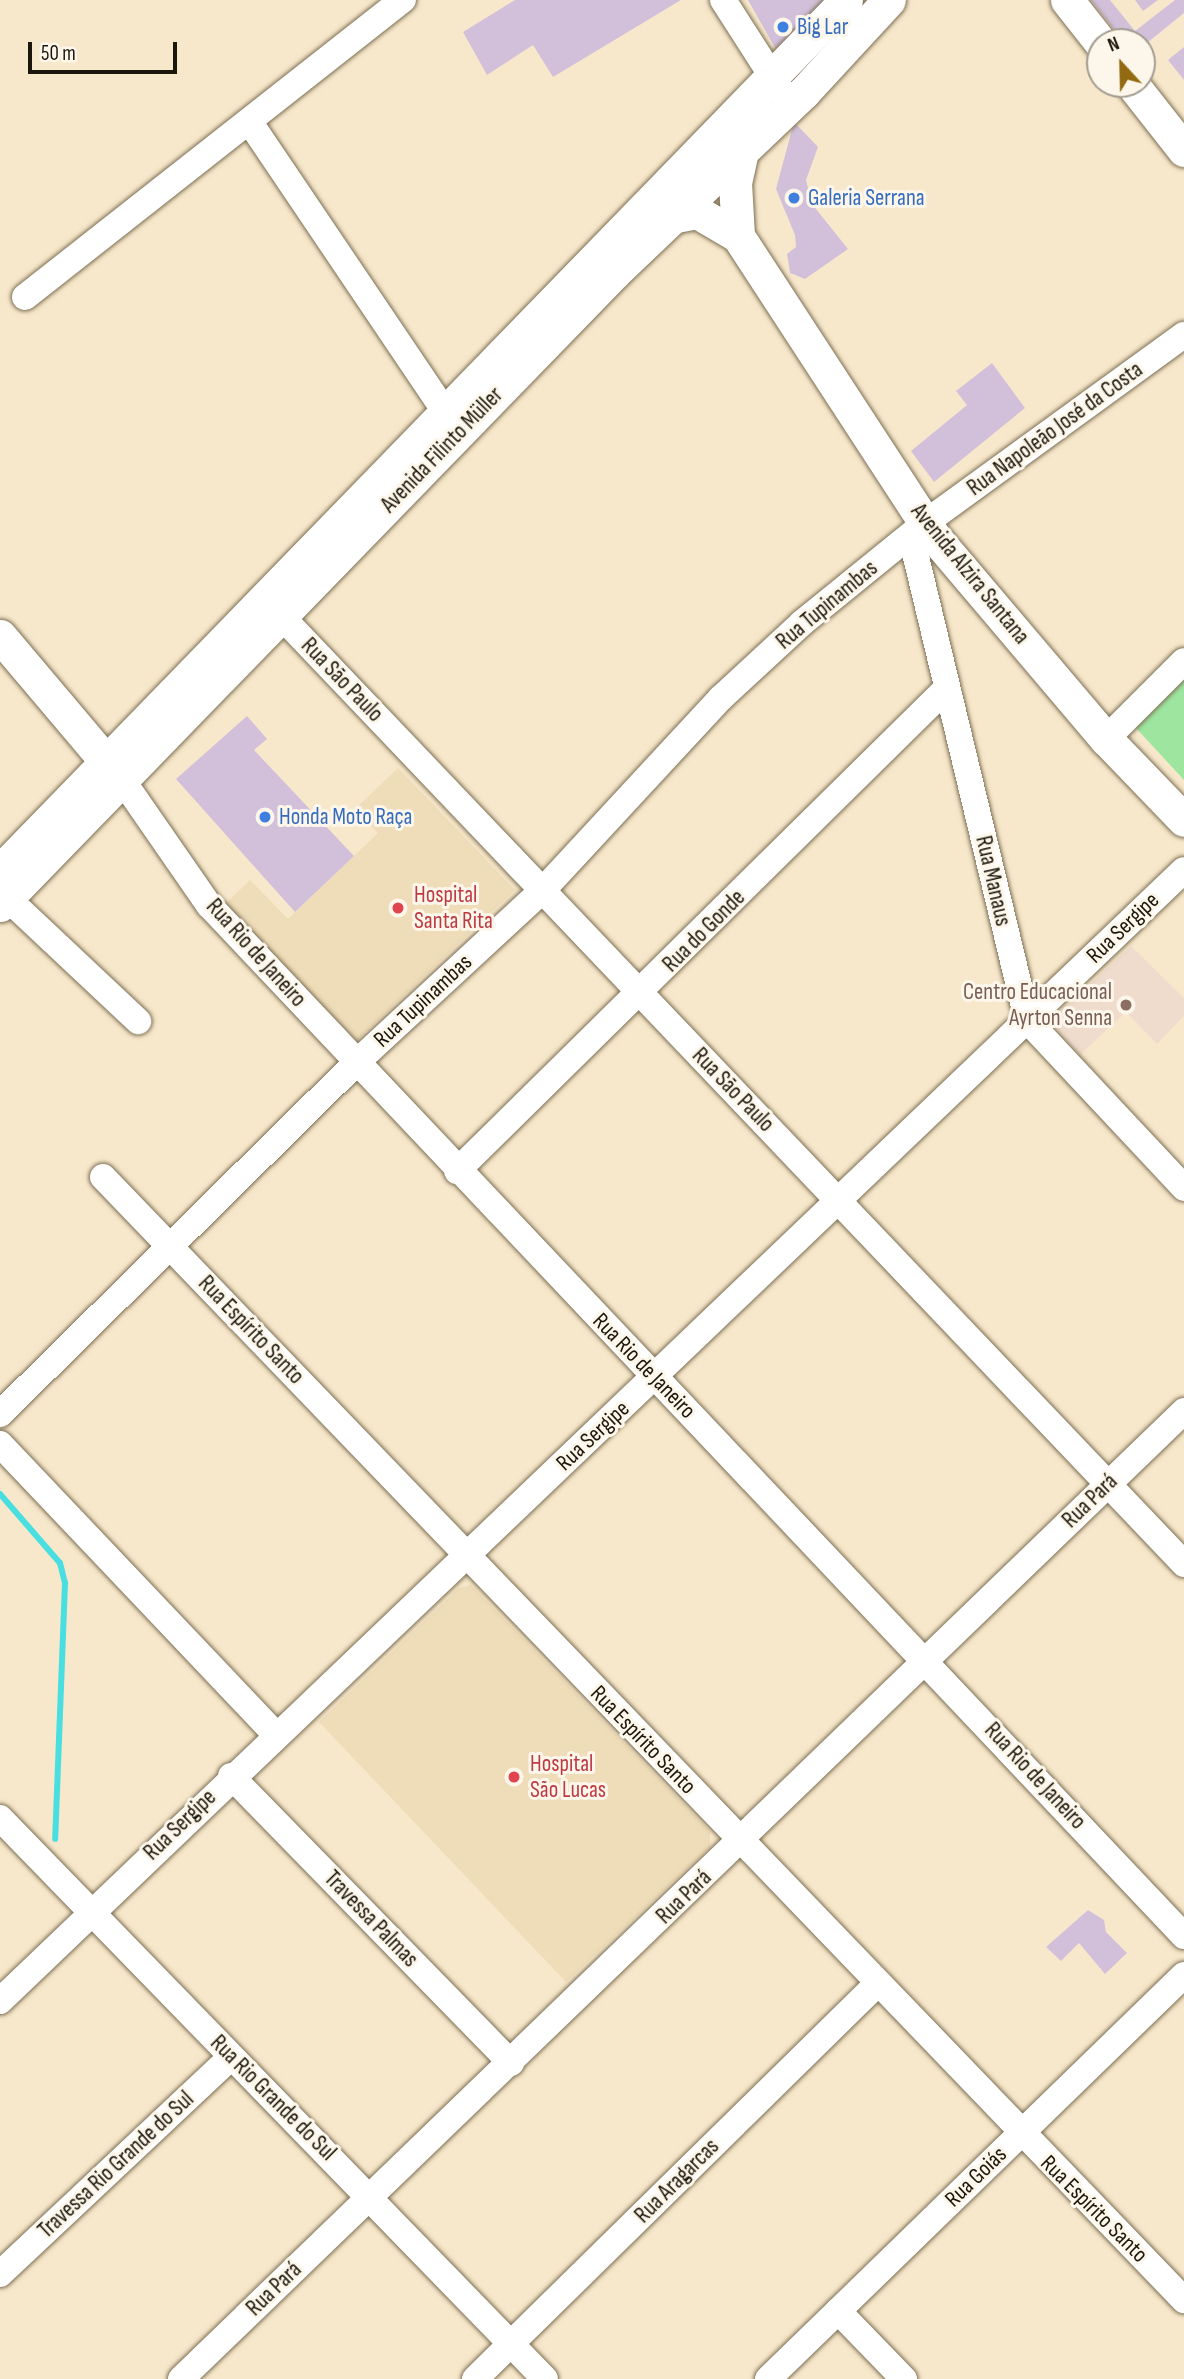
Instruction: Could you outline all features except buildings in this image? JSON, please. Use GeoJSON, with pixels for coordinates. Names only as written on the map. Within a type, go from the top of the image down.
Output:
{"type":"FeatureCollection","features":[{"type":"Feature","properties":{"kind":"main road","name":"Avenida Filinto Müller"},"geometry":{"type":"LineString","coordinates":[[2,891],[444,410],[846,0]]}},
{"type":"Feature","properties":{"kind":"main road","name":"Avenida Filinto Müller"},"geometry":{"type":"LineString","coordinates":[[105,776],[282,617],[671,217],[743,145],[804,92],[889,0]]}},
{"type":"Feature","properties":{"kind":"main road"},"geometry":{"type":"LineString","coordinates":[[1067,0],[1089,28]]}},
{"type":"Feature","properties":{"kind":"main road","name":"Avenida Alzira Santana"},"geometry":{"type":"LineString","coordinates":[[738,236],[735,183],[743,145],[768,79]]}},
{"type":"Feature","properties":{"kind":"main road"},"geometry":{"type":"LineString","coordinates":[[1143,98],[1184,150]]}},
{"type":"Feature","properties":{"kind":"main road","name":"Avenida Alzira Santana"},"geometry":{"type":"LineString","coordinates":[[671,217],[697,212],[738,236],[918,530],[1106,739],[1184,820]]}},
{"type":"Feature","properties":{"kind":"main road"},"geometry":{"type":"LineString","coordinates":[[0,636],[105,776]]}},
{"type":"Feature","properties":{"kind":"street"},"geometry":{"type":"LineString","coordinates":[[26,297],[251,124],[403,0]]}},
{"type":"Feature","properties":{"kind":"street"},"geometry":{"type":"LineString","coordinates":[[723,0],[768,79],[782,92],[804,92]]}},
{"type":"Feature","properties":{"kind":"street"},"geometry":{"type":"LineString","coordinates":[[251,124],[444,410]]}},
{"type":"Feature","properties":{"kind":"street","name":"Rua Napoleão José da Costa"},"geometry":{"type":"LineString","coordinates":[[918,530],[1184,335]]}},
{"type":"Feature","properties":{"kind":"street","name":"Rua Manaus"},"geometry":{"type":"LineString","coordinates":[[918,530],[947,688],[1027,1020],[1184,1188]]}},
{"type":"Feature","properties":{"kind":"street","name":"Rua Tupinambas"},"geometry":{"type":"LineString","coordinates":[[0,1414],[356,1063],[543,890],[721,698],[918,530]]}},
{"type":"Feature","properties":{"kind":"street","name":"Rua São Paulo"},"geometry":{"type":"LineString","coordinates":[[282,617],[1184,1564]]}},
{"type":"Feature","properties":{"kind":"street"},"geometry":{"type":"LineString","coordinates":[[1106,739],[1184,661]]}},
{"type":"Feature","properties":{"kind":"street","name":"Rua do Gonde"},"geometry":{"type":"LineString","coordinates":[[457,1171],[641,994],[947,688]]}},
{"type":"Feature","properties":{"kind":"street","name":"Rua Rio de Janeiro"},"geometry":{"type":"LineString","coordinates":[[105,776],[209,905],[457,1171],[929,1660],[1184,1936]]}},
{"type":"Feature","properties":{"kind":"street","name":"Rua Sergipe"},"geometry":{"type":"LineString","coordinates":[[0,2001],[274,1733],[655,1378],[1184,870]]}},
{"type":"Feature","properties":{"kind":"street"},"geometry":{"type":"LineString","coordinates":[[2,891],[138,1021]]}},
{"type":"Feature","properties":{"kind":"street","name":"Rua Espírito Santo"},"geometry":{"type":"LineString","coordinates":[[103,1177],[1020,2134],[1184,2300]]}},
{"type":"Feature","properties":{"kind":"street","name":"Rua Pará"},"geometry":{"type":"LineString","coordinates":[[181,2379],[741,1842],[1184,1411]]}},
{"type":"Feature","properties":{"kind":"street"},"geometry":{"type":"LineString","coordinates":[[0,1444],[274,1733]]}},
{"type":"Feature","properties":{"kind":"street","name":"Travessa Palmas"},"geometry":{"type":"LineString","coordinates":[[231,1776],[511,2063]]}},
{"type":"Feature","properties":{"kind":"street","name":"Rua Rio Grande do Sul"},"geometry":{"type":"LineString","coordinates":[[0,1818],[90,1914],[370,2197],[545,2379]]}},
{"type":"Feature","properties":{"kind":"street","name":"Rua Goiás"},"geometry":{"type":"LineString","coordinates":[[768,2379],[1184,1975]]}},
{"type":"Feature","properties":{"kind":"street","name":"Rua Aragarcas"},"geometry":{"type":"LineString","coordinates":[[475,2379],[878,1983]]}},
{"type":"Feature","properties":{"kind":"street","name":"Travessa Rio Grande do Sul"},"geometry":{"type":"LineString","coordinates":[[0,2274],[231,2057]]}},
{"type":"Feature","properties":{"kind":"street"},"geometry":{"type":"LineString","coordinates":[[838,2311],[904,2379]]}},
{"type":"Feature","properties":{"kind":"shaded area","name":"Hospital Santa Rita"},"geometry":{"type":"Polygon","coordinates":[[[398,768],[515,890],[356,1041],[225,904],[250,880],[288,919],[378,833],[355,809],[398,768]]]}},
{"type":"Feature","properties":{"kind":"shaded area","name":"Centro Educacional Ayrton Senna"},"geometry":{"type":"Polygon","coordinates":[[[1131,946],[1184,998],[1184,1016],[1157,1044],[1126,1012],[1080,1055],[1050,1022],[1131,946]]]}},
{"type":"Feature","properties":{"kind":"shaded area","name":"Hospital São Lucas"},"geometry":{"type":"Polygon","coordinates":[[[471,1585],[710,1831],[710,1847],[566,1982],[319,1722],[459,1588],[471,1585]]]}},
{"type":"Feature","properties":{"kind":"green space"},"geometry":{"type":"Polygon","coordinates":[[[1184,680],[1184,780],[1136,728],[1184,680]]]}},
{"type":"Feature","properties":{"kind":"waterway"},"geometry":{"type":"LineString","coordinates":[[0,1494],[60,1563],[65,1583],[55,1839]]}},
{"type":"Feature","properties":{"kind":"place","name":"Big Lar"},"geometry":{"type":"Point","coordinates":[783,27]}},
{"type":"Feature","properties":{"kind":"place","name":"Galeria Serrana"},"geometry":{"type":"Point","coordinates":[794,198]}},
{"type":"Feature","properties":{"kind":"place","name":"Honda Moto Raça"},"geometry":{"type":"Point","coordinates":[265,817]}},
{"type":"Feature","properties":{"kind":"place","name":"Hospital Santa Rita"},"geometry":{"type":"Point","coordinates":[398,908]}},
{"type":"Feature","properties":{"kind":"place","name":"Centro Educacional Ayrton Senna"},"geometry":{"type":"Point","coordinates":[1126,1005]}},
{"type":"Feature","properties":{"kind":"place","name":"Hospital São Lucas"},"geometry":{"type":"Point","coordinates":[514,1777]}}]}
